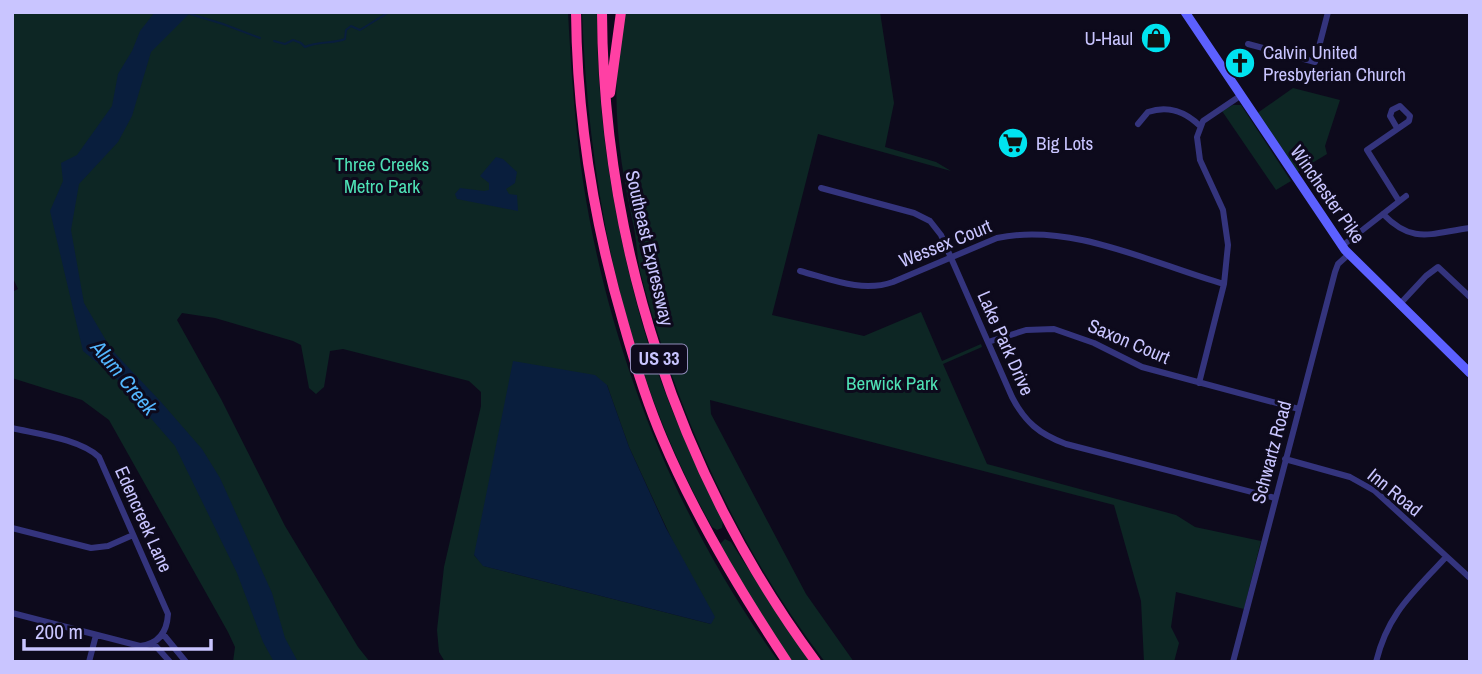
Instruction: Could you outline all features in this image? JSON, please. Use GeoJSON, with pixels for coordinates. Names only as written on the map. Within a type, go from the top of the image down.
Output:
{"type":"FeatureCollection","features":[{"type":"Feature","properties":{"kind":"highway","name":"US 33"},"geometry":{"type":"LineString","coordinates":[[576,12],[579,85],[590,184],[615,293],[635,361],[662,440],[711,540],[734,582],[786,662]]}},
{"type":"Feature","properties":{"kind":"highway","name":"Southeast Expressway"},"geometry":{"type":"LineString","coordinates":[[602,12],[603,71],[615,180],[644,312],[670,393],[702,468],[732,528],[774,601],[816,662]]}},
{"type":"Feature","properties":{"kind":"highway"},"geometry":{"type":"LineString","coordinates":[[607,117],[621,12]]}},
{"type":"Feature","properties":{"kind":"main road","name":"Winchester Pike"},"geometry":{"type":"LineString","coordinates":[[1185,12],[1342,246],[1470,373]]}},
{"type":"Feature","properties":{"kind":"street"},"geometry":{"type":"LineString","coordinates":[[1248,44],[1315,62],[1328,12]]}},
{"type":"Feature","properties":{"kind":"street"},"geometry":{"type":"LineString","coordinates":[[1199,383],[1224,285],[1228,245],[1223,210],[1198,150],[1197,137],[1200,126],[1209,117],[1240,96]]}},
{"type":"Feature","properties":{"kind":"street"},"geometry":{"type":"LineString","coordinates":[[1138,124],[1148,111],[1167,109],[1187,116],[1200,126]]}},
{"type":"Feature","properties":{"kind":"street"},"geometry":{"type":"LineString","coordinates":[[1397,128],[1367,150],[1399,201]]}},
{"type":"Feature","properties":{"kind":"street","name":"Lake Park Drive"},"geometry":{"type":"LineString","coordinates":[[821,188],[914,213],[930,221],[941,235],[1012,397],[1024,418],[1040,433],[1049,438],[1275,498]]}},
{"type":"Feature","properties":{"kind":"street"},"geometry":{"type":"LineString","coordinates":[[1342,246],[1406,195]]}},
{"type":"Feature","properties":{"kind":"street"},"geometry":{"type":"LineString","coordinates":[[1383,214],[1402,231],[1415,235],[1470,228]]}},
{"type":"Feature","properties":{"kind":"street","name":"Wessex Court"},"geometry":{"type":"LineString","coordinates":[[800,271],[856,286],[874,286],[892,282],[997,238],[1042,234],[1073,239],[1148,259],[1224,285]]}},
{"type":"Feature","properties":{"kind":"street","name":"Schwartz Road"},"geometry":{"type":"LineString","coordinates":[[1233,662],[1335,272],[1338,264],[1349,254]]}},
{"type":"Feature","properties":{"kind":"street"},"geometry":{"type":"LineString","coordinates":[[1399,304],[1426,275],[1438,267],[1470,297]]}},
{"type":"Feature","properties":{"kind":"street","name":"Saxon Court"},"geometry":{"type":"LineString","coordinates":[[988,342],[1026,330],[1054,329],[1094,342],[1142,367],[1299,409]]}},
{"type":"Feature","properties":{"kind":"street","name":"Edencreek Lane"},"geometry":{"type":"LineString","coordinates":[[12,428],[80,446],[92,451],[104,466],[168,614],[158,639]]}},
{"type":"Feature","properties":{"kind":"street","name":"Inn Road"},"geometry":{"type":"LineString","coordinates":[[1285,459],[1337,472],[1363,483],[1387,501],[1470,578]]}},
{"type":"Feature","properties":{"kind":"street"},"geometry":{"type":"LineString","coordinates":[[12,528],[91,548],[134,535]]}},
{"type":"Feature","properties":{"kind":"street"},"geometry":{"type":"LineString","coordinates":[[1376,662],[1391,620],[1403,603],[1446,557]]}},
{"type":"Feature","properties":{"kind":"street"},"geometry":{"type":"LineString","coordinates":[[12,613],[140,646],[158,639]]}},
{"type":"Feature","properties":{"kind":"street"},"geometry":{"type":"LineString","coordinates":[[89,662],[96,635]]}},
{"type":"Feature","properties":{"kind":"street"},"geometry":{"type":"LineString","coordinates":[[158,639],[170,662]]}},
{"type":"Feature","properties":{"kind":"street"},"geometry":{"type":"LineString","coordinates":[[158,639],[186,662]]}},
{"type":"Feature","properties":{"kind":"green space","name":"Three Creeks Metro Park"},"geometry":{"type":"Polygon","coordinates":[[[12,12],[568,12],[583,181],[610,309],[630,371],[652,433],[709,552],[742,608],[779,662],[445,662],[439,652],[437,630],[444,567],[481,406],[481,392],[469,381],[343,349],[330,351],[324,387],[316,394],[309,388],[301,345],[215,318],[182,313],[177,320],[221,399],[285,526],[358,647],[370,662],[233,662],[235,647],[228,632],[109,420],[82,400],[12,378],[12,292],[18,289],[12,276],[12,12]],[[607,385],[474,555],[484,566],[711,624],[629,447],[607,385]]]}},
{"type":"Feature","properties":{"kind":"green space"},"geometry":{"type":"Polygon","coordinates":[[[582,12],[597,12],[603,130],[615,208],[632,285],[668,399],[723,520],[722,528],[717,530],[712,527],[681,467],[655,405],[616,277],[593,146],[582,12]]]}},
{"type":"Feature","properties":{"kind":"green space","name":"Berwick Park"},"geometry":{"type":"Polygon","coordinates":[[[625,12],[880,12],[894,103],[885,147],[936,162],[951,171],[818,134],[772,315],[864,336],[921,312],[942,361],[981,344],[982,347],[943,364],[987,464],[1176,515],[1195,527],[1261,541],[1244,609],[1176,592],[1171,627],[1179,643],[1174,662],[1144,662],[1141,601],[1114,505],[710,400],[711,414],[806,594],[854,662],[825,662],[794,619],[738,526],[692,428],[656,327],[640,269],[618,133],[617,75],[625,12]]]}},
{"type":"Feature","properties":{"kind":"green space"},"geometry":{"type":"Polygon","coordinates":[[[1293,88],[1340,100],[1325,146],[1327,154],[1296,173],[1256,114],[1293,88]]]}},
{"type":"Feature","properties":{"kind":"green space"},"geometry":{"type":"Polygon","coordinates":[[[1233,105],[1241,105],[1291,181],[1276,190],[1222,111],[1233,105]]]}},
{"type":"Feature","properties":{"kind":"green space"},"geometry":{"type":"Polygon","coordinates":[[[725,539],[731,542],[811,662],[791,662],[745,590],[720,544],[725,539]]]}},
{"type":"Feature","properties":{"kind":"water","name":"Alum Creek"},"geometry":{"type":"Polygon","coordinates":[[[155,12],[191,12],[151,52],[132,116],[118,142],[79,184],[71,230],[84,303],[111,349],[202,449],[220,478],[272,593],[285,638],[298,662],[274,662],[263,642],[237,573],[175,446],[115,377],[83,351],[50,211],[63,181],[61,163],[77,155],[112,106],[118,74],[140,31],[155,12]]]}},
{"type":"Feature","properties":{"kind":"water"},"geometry":{"type":"Polygon","coordinates":[[[496,157],[503,159],[517,172],[515,183],[506,189],[509,194],[517,195],[518,211],[457,199],[455,194],[460,188],[489,190],[489,183],[480,176],[496,157]]]}},
{"type":"Feature","properties":{"kind":"water"},"geometry":{"type":"Polygon","coordinates":[[[513,361],[595,375],[607,385],[629,447],[666,528],[715,617],[711,624],[483,566],[474,555],[513,361]]]}},
{"type":"Feature","properties":{"kind":"waterway"},"geometry":{"type":"LineString","coordinates":[[184,12],[260,38]]}},
{"type":"Feature","properties":{"kind":"waterway"},"geometry":{"type":"LineString","coordinates":[[274,41],[285,44],[293,40],[305,47],[340,41],[345,39],[346,30],[351,26],[360,30],[389,12]]}},
{"type":"Feature","properties":{"kind":"place","name":"U-Haul"},"geometry":{"type":"Point","coordinates":[1156,38]}},
{"type":"Feature","properties":{"kind":"place","name":"Calvin United Presbyterian Church"},"geometry":{"type":"Point","coordinates":[1240,63]}},
{"type":"Feature","properties":{"kind":"place","name":"Big Lots"},"geometry":{"type":"Point","coordinates":[1013,143]}}]}
